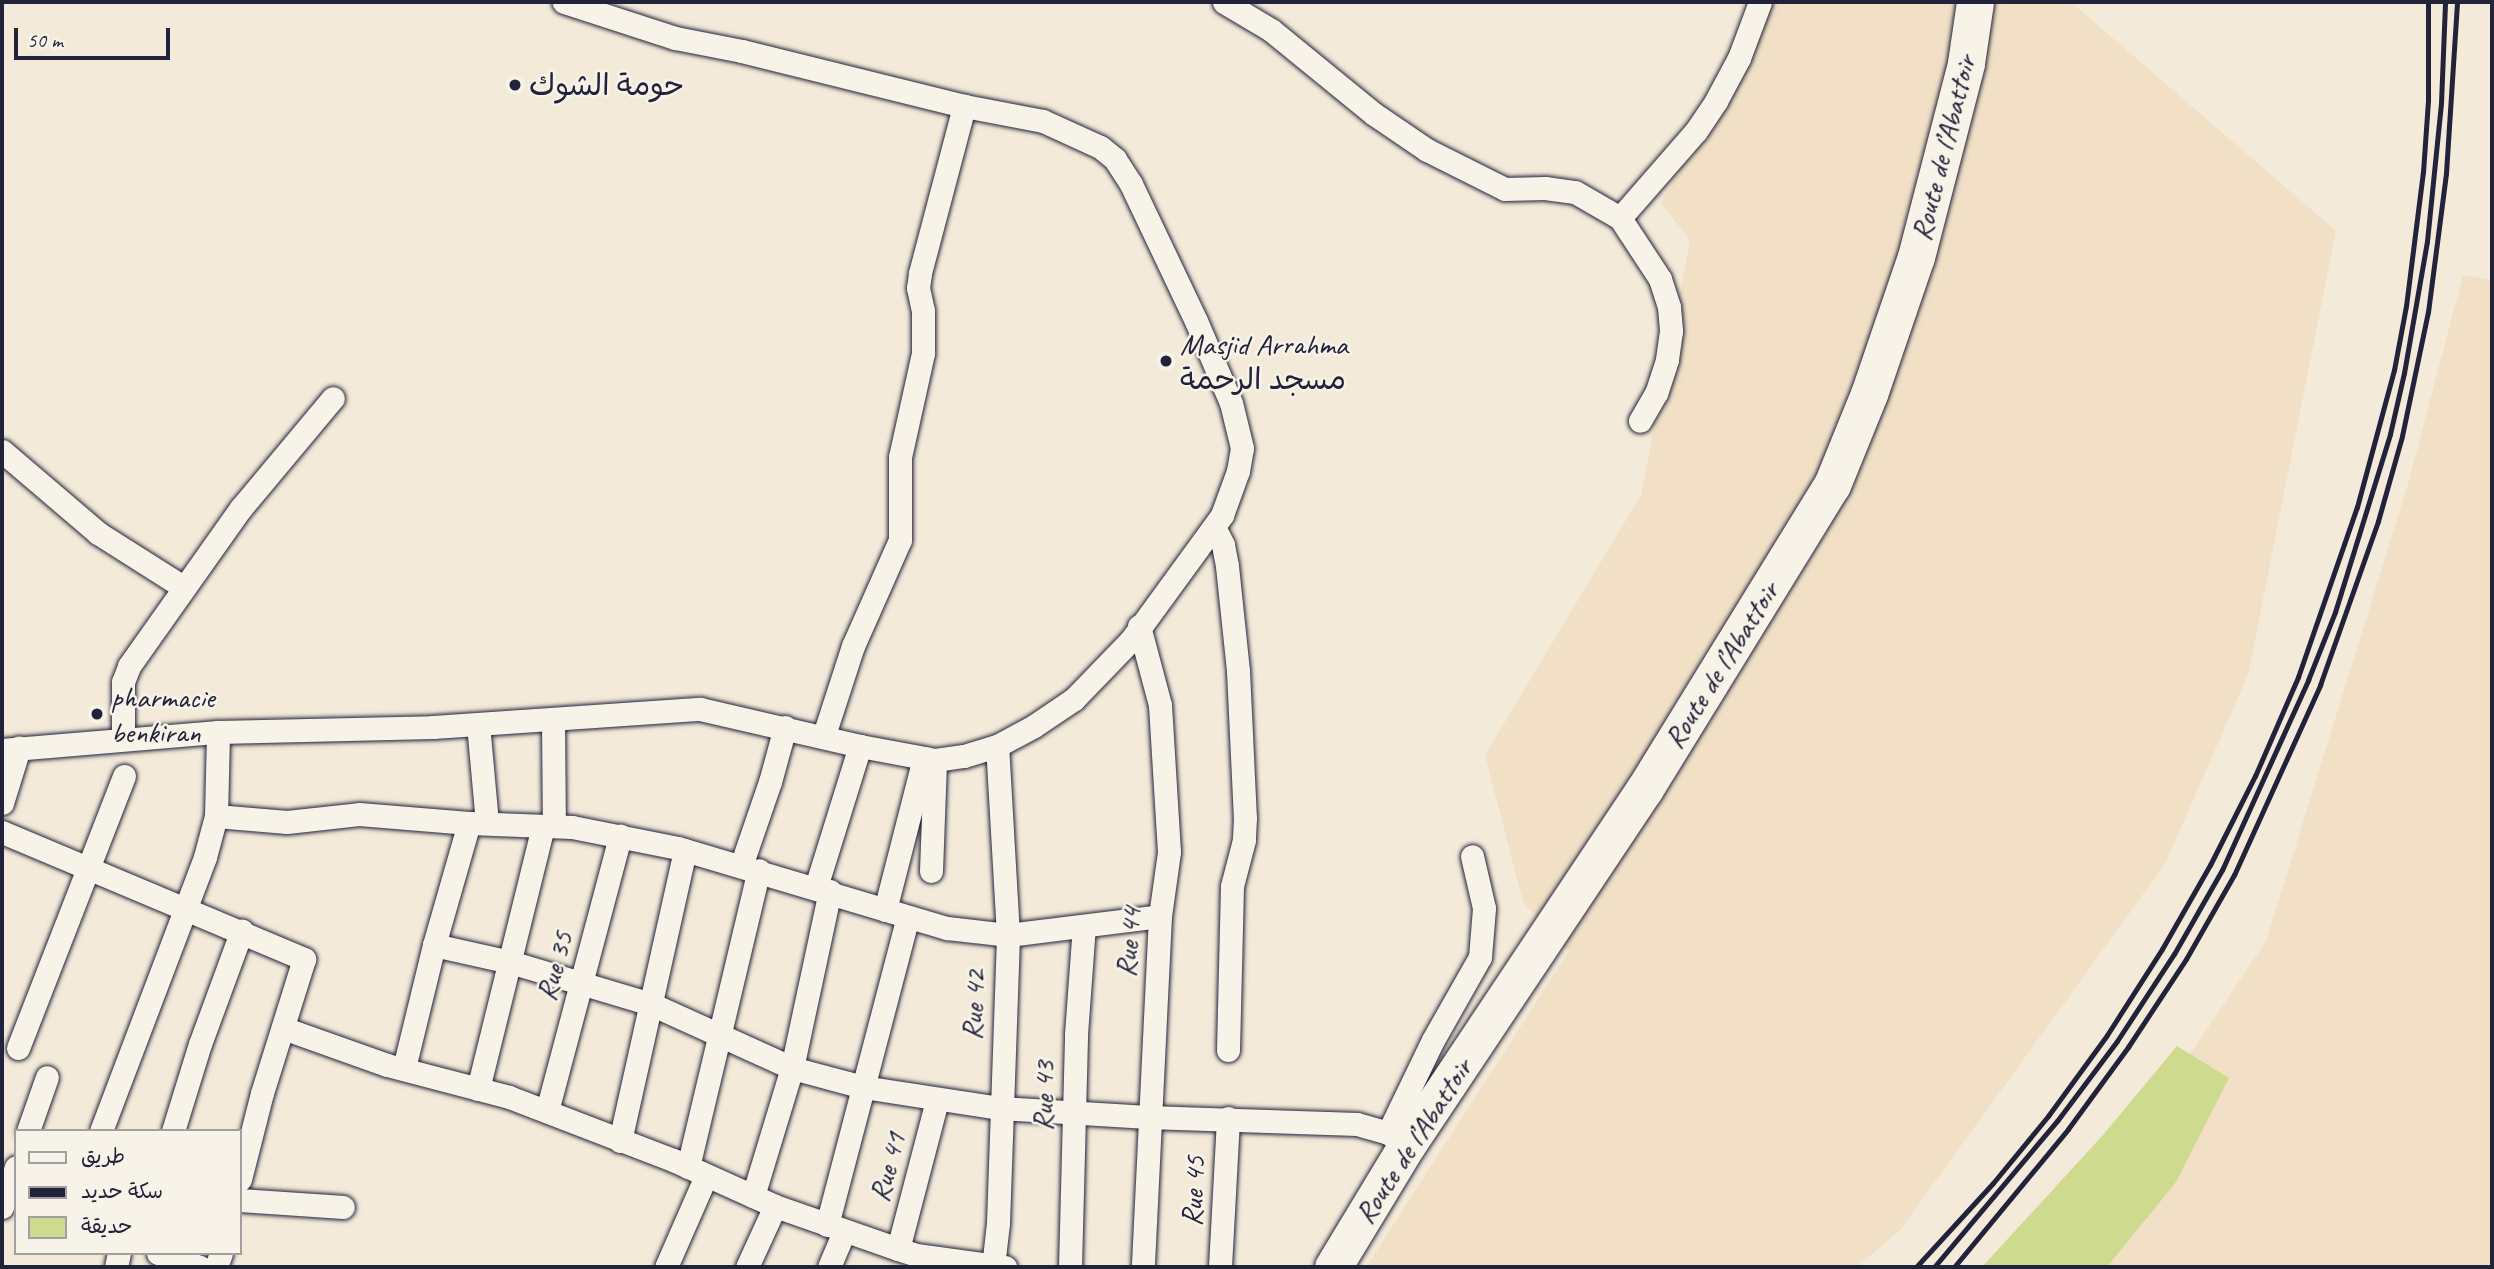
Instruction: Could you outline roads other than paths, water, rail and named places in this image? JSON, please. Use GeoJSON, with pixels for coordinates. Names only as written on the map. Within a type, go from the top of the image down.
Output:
{"type":"FeatureCollection","features":[{"type":"Feature","properties":{"kind":"main road","name":"Route de l’Abattoir"},"geometry":{"type":"LineString","coordinates":[[1332,1267],[1397,1139],[1644,790],[1832,485],[1868,394],[1916,257],[1966,63],[1975,2]]}},
{"type":"Feature","properties":{"kind":"street"},"geometry":{"type":"LineString","coordinates":[[2,803],[11,749],[218,732],[280,733],[478,724],[700,709],[824,735],[860,746],[930,759],[964,756],[997,746],[1074,699],[1109,666],[1214,527],[1238,471],[1242,448],[1239,431],[1196,321],[1131,184],[1115,159],[1082,138],[1043,121],[964,106],[742,51],[675,38],[564,2]]}},
{"type":"Feature","properties":{"kind":"street"},"geometry":{"type":"LineString","coordinates":[[1224,2],[1271,30],[1353,98],[1427,150],[1505,189],[1545,188],[1575,192],[1620,218],[1660,279],[1669,307],[1671,331],[1667,360],[1657,393],[1640,421]]}},
{"type":"Feature","properties":{"kind":"street"},"geometry":{"type":"LineString","coordinates":[[1620,218],[1696,131],[1716,101],[1739,58],[1760,2]]}},
{"type":"Feature","properties":{"kind":"street"},"geometry":{"type":"LineString","coordinates":[[824,735],[853,646],[901,540],[901,457],[923,353],[923,311],[918,288],[920,273],[964,106]]}},
{"type":"Feature","properties":{"kind":"street"},"geometry":{"type":"LineString","coordinates":[[123,738],[123,682],[129,666],[241,508],[333,398]]}},
{"type":"Feature","properties":{"kind":"street"},"geometry":{"type":"LineString","coordinates":[[2,451],[98,533],[183,587]]}},
{"type":"Feature","properties":{"kind":"street"},"geometry":{"type":"LineString","coordinates":[[1214,527],[1223,545],[1227,566],[1238,671],[1245,818],[1244,840],[1233,886],[1228,1050]]}},
{"type":"Feature","properties":{"kind":"street","name":"Rue 44"},"geometry":{"type":"LineString","coordinates":[[1139,625],[1160,705],[1169,852],[1160,916],[1148,1117],[1143,1267]]}},
{"type":"Feature","properties":{"kind":"street"},"geometry":{"type":"LineString","coordinates":[[478,1089],[548,826],[553,719]]}},
{"type":"Feature","properties":{"kind":"street"},"geometry":{"type":"LineString","coordinates":[[404,1068],[434,945],[478,823],[478,724]]}},
{"type":"Feature","properties":{"kind":"street"},"geometry":{"type":"LineString","coordinates":[[666,1267],[697,1172],[750,868],[785,727]]}},
{"type":"Feature","properties":{"kind":"street"},"geometry":{"type":"LineString","coordinates":[[102,1129],[186,909],[216,816],[218,732]]}},
{"type":"Feature","properties":{"kind":"street"},"geometry":{"type":"LineString","coordinates":[[753,1196],[792,1068],[823,889],[860,746]]}},
{"type":"Feature","properties":{"kind":"street","name":"Rue 42"},"geometry":{"type":"LineString","coordinates":[[997,746],[1007,935],[997,1267]]}},
{"type":"Feature","properties":{"kind":"street"},"geometry":{"type":"LineString","coordinates":[[930,759],[931,872]]}},
{"type":"Feature","properties":{"kind":"street"},"geometry":{"type":"LineString","coordinates":[[885,910],[930,759]]}},
{"type":"Feature","properties":{"kind":"street"},"geometry":{"type":"LineString","coordinates":[[18,1048],[124,776]]}},
{"type":"Feature","properties":{"kind":"street"},"geometry":{"type":"LineString","coordinates":[[216,816],[287,822],[359,814],[572,827],[685,850],[947,928],[1007,935],[1160,916]]}},
{"type":"Feature","properties":{"kind":"street"},"geometry":{"type":"LineString","coordinates":[[2,832],[242,930],[304,959],[242,1172]]}},
{"type":"Feature","properties":{"kind":"street","name":"Rue 35"},"geometry":{"type":"LineString","coordinates":[[547,1111],[620,836]]}},
{"type":"Feature","properties":{"kind":"street"},"geometry":{"type":"LineString","coordinates":[[620,1141],[685,850]]}},
{"type":"Feature","properties":{"kind":"street"},"geometry":{"type":"LineString","coordinates":[[434,945],[510,962],[581,986],[651,1004],[792,1068],[863,1087],[1000,1108],[1148,1117],[1357,1124],[1397,1139],[1433,1040],[1480,957],[1483,908],[1472,856]]}},
{"type":"Feature","properties":{"kind":"street"},"geometry":{"type":"LineString","coordinates":[[829,1267],[863,1087],[908,917]]}},
{"type":"Feature","properties":{"kind":"street","name":"Rue 43"},"geometry":{"type":"LineString","coordinates":[[1070,1267],[1076,1034],[1084,926]]}},
{"type":"Feature","properties":{"kind":"street"},"geometry":{"type":"LineString","coordinates":[[174,1129],[200,1044],[242,930]]}},
{"type":"Feature","properties":{"kind":"street"},"geometry":{"type":"LineString","coordinates":[[283,1028],[547,1111],[775,1206],[909,1257],[997,1267]]}},
{"type":"Feature","properties":{"kind":"street"},"geometry":{"type":"LineString","coordinates":[[29,1129],[47,1077]]}},
{"type":"Feature","properties":{"kind":"street","name":"Rue 41"},"geometry":{"type":"LineString","coordinates":[[909,1257],[937,1100]]}},
{"type":"Feature","properties":{"kind":"street","name":"Rue 45"},"geometry":{"type":"LineString","coordinates":[[1220,1267],[1228,1118]]}},
{"type":"Feature","properties":{"kind":"street"},"geometry":{"type":"LineString","coordinates":[[2,1209],[14,1173]]}},
{"type":"Feature","properties":{"kind":"street"},"geometry":{"type":"LineString","coordinates":[[242,1200],[343,1207]]}},
{"type":"Feature","properties":{"kind":"street"},"geometry":{"type":"LineString","coordinates":[[747,1267],[775,1206]]}},
{"type":"Feature","properties":{"kind":"street"},"geometry":{"type":"LineString","coordinates":[[164,1255],[200,1267]]}},
{"type":"Feature","properties":{"kind":"railway"},"geometry":{"type":"LineString","coordinates":[[1916,1267],[1993,1183],[2048,1116],[2107,1035],[2162,949],[2210,865],[2255,776],[2298,677],[2357,507],[2394,370],[2406,306],[2423,172],[2428,100],[2428,2]]}},
{"type":"Feature","properties":{"kind":"railway"},"geometry":{"type":"LineString","coordinates":[[1934,1267],[2057,1121],[2117,1041],[2174,954],[2222,870],[2308,680],[2335,612],[2390,434],[2404,373],[2427,241],[2441,103],[2445,2]]}},
{"type":"Feature","properties":{"kind":"railway"},"geometry":{"type":"LineString","coordinates":[[1954,1267],[2068,1129],[2128,1047],[2186,959],[2234,875],[2320,685],[2378,521],[2402,436],[2428,312],[2446,173],[2457,2]]}},
{"type":"Feature","properties":{"kind":"place","name":"حومة الشوك"},"geometry":{"type":"Point","coordinates":[515,85]}},
{"type":"Feature","properties":{"kind":"place","name":"Masjid Arrahma مسجد الرحمة"},"geometry":{"type":"Point","coordinates":[1166,361]}},
{"type":"Feature","properties":{"kind":"place","name":"pharmacie benkiran"},"geometry":{"type":"Point","coordinates":[97,714]}}]}
